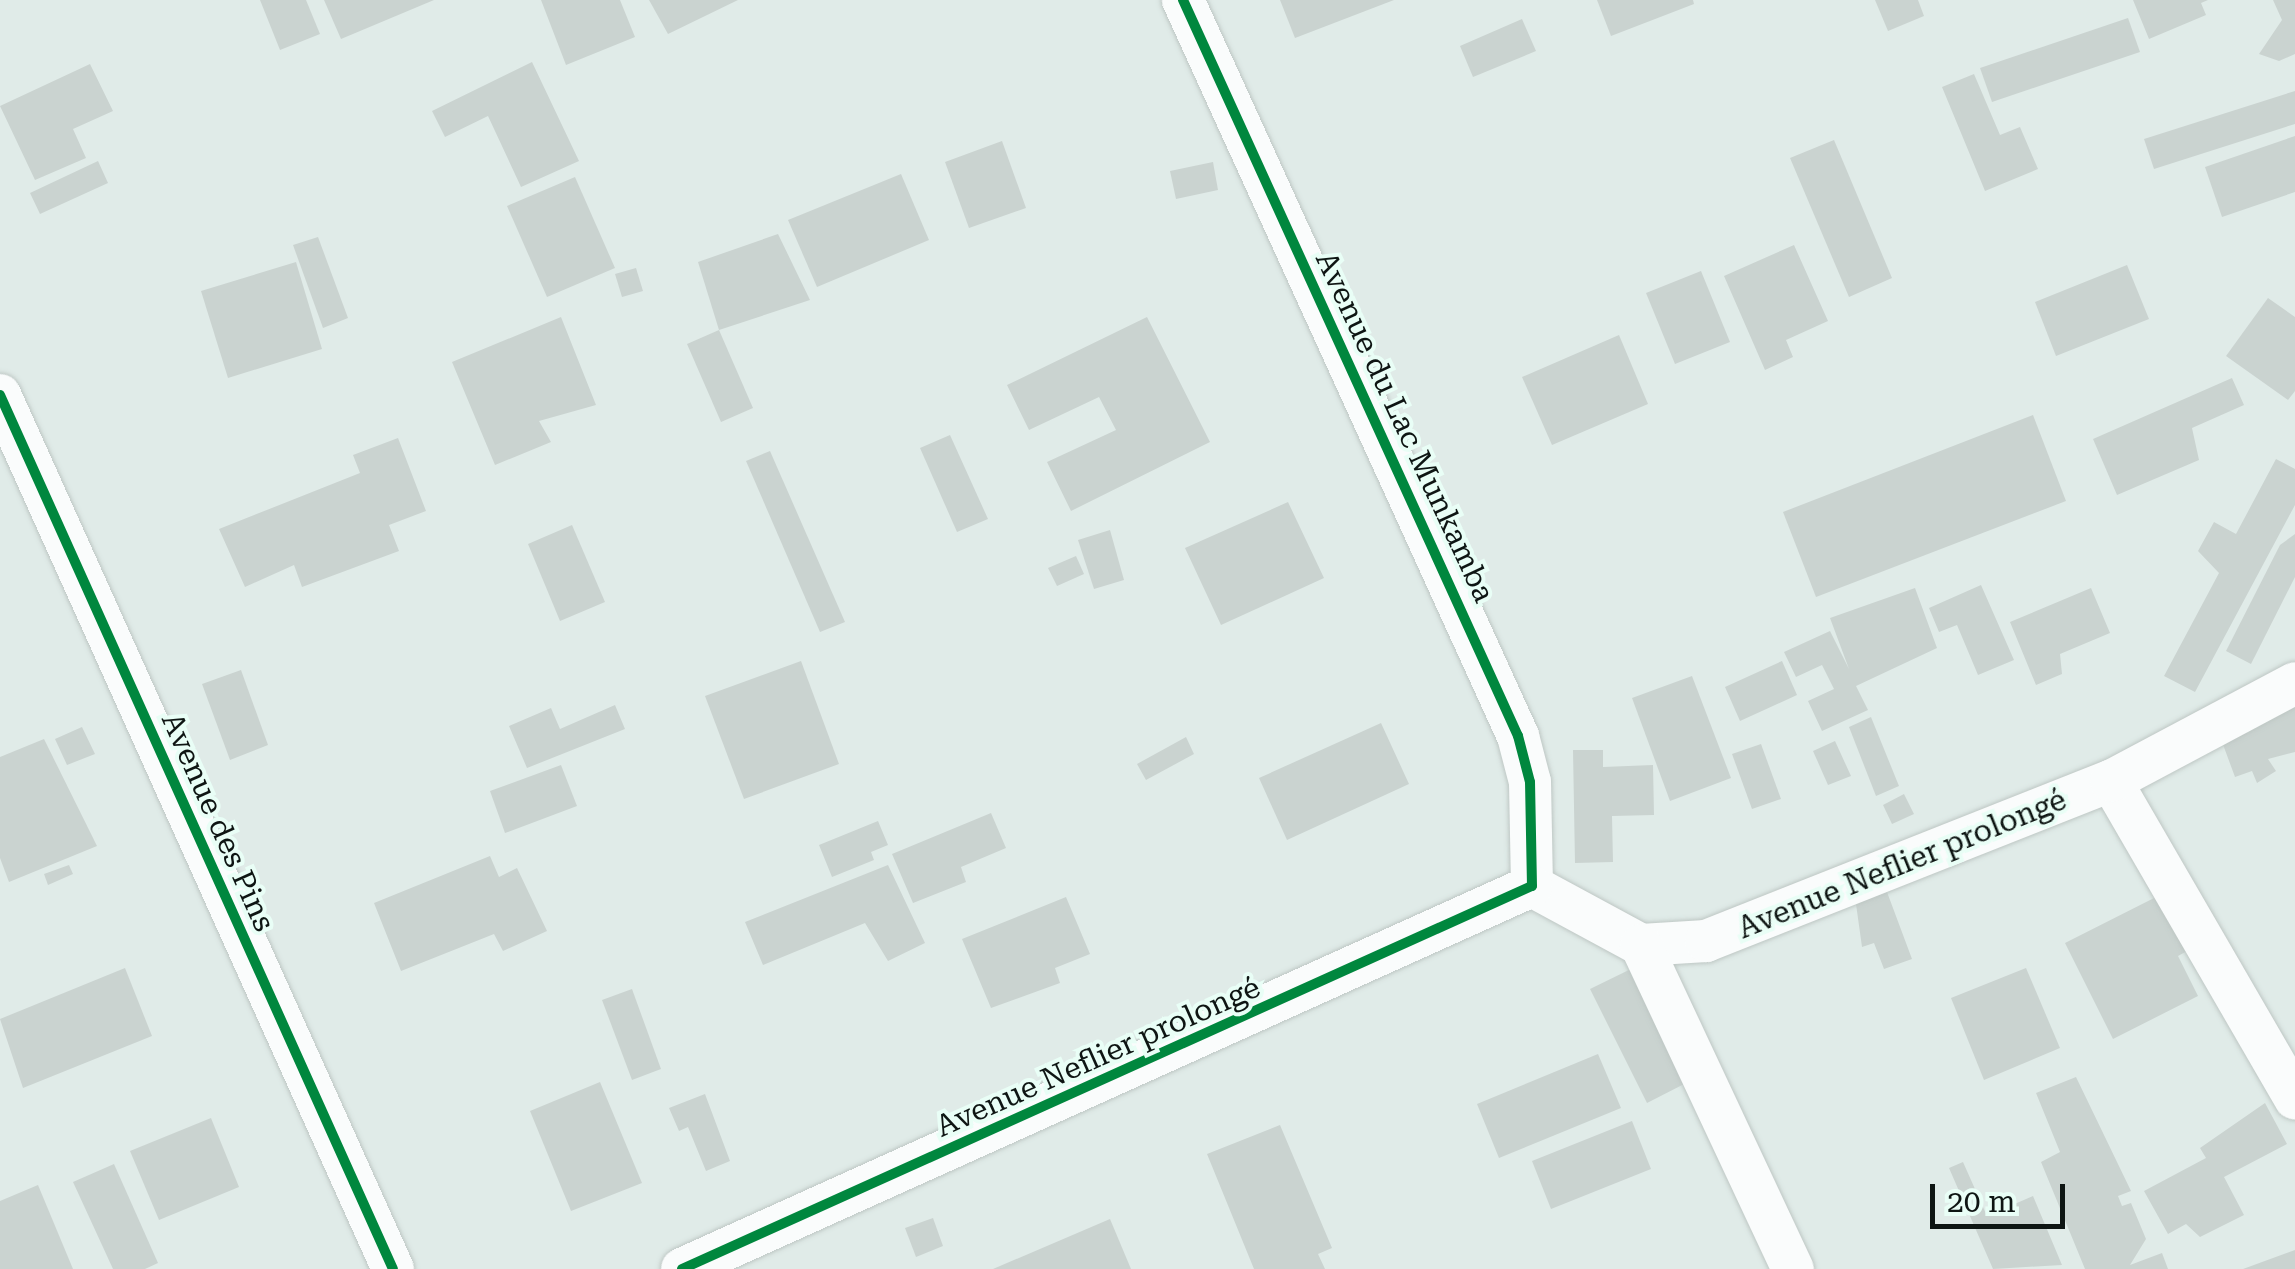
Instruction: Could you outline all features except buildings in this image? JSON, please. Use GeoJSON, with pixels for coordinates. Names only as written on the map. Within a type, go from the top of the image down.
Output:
{"type":"FeatureCollection","features":[{"type":"Feature","properties":{"kind":"street","name":"Avenue du Lac Munkamba"},"geometry":{"type":"LineString","coordinates":[[1182,0],[1518,736],[1530,782],[1532,886]]}},
{"type":"Feature","properties":{"kind":"street","name":"Avenue des Pins"},"geometry":{"type":"LineString","coordinates":[[0,395],[392,1269]]}},
{"type":"Feature","properties":{"kind":"street","name":"Avenue Neflier prolongé"},"geometry":{"type":"LineString","coordinates":[[1641,945],[1706,941],[1806,907],[2111,781],[2295,683]]}},
{"type":"Feature","properties":{"kind":"street"},"geometry":{"type":"LineString","coordinates":[[2111,781],[2295,1099]]}},
{"type":"Feature","properties":{"kind":"street"},"geometry":{"type":"LineString","coordinates":[[1532,886],[1641,945],[1792,1269]]}},
{"type":"Feature","properties":{"kind":"street","name":"Avenue Neflier prolongé"},"geometry":{"type":"LineString","coordinates":[[682,1269],[1532,886]]}},
{"type":"Feature","properties":{"kind":"cycle path"},"geometry":{"type":"LineString","coordinates":[[682,1269],[1532,886],[1530,782],[1518,736],[1183,0]]}},
{"type":"Feature","properties":{"kind":"cycle path"},"geometry":{"type":"LineString","coordinates":[[0,395],[393,1269]]}}]}
